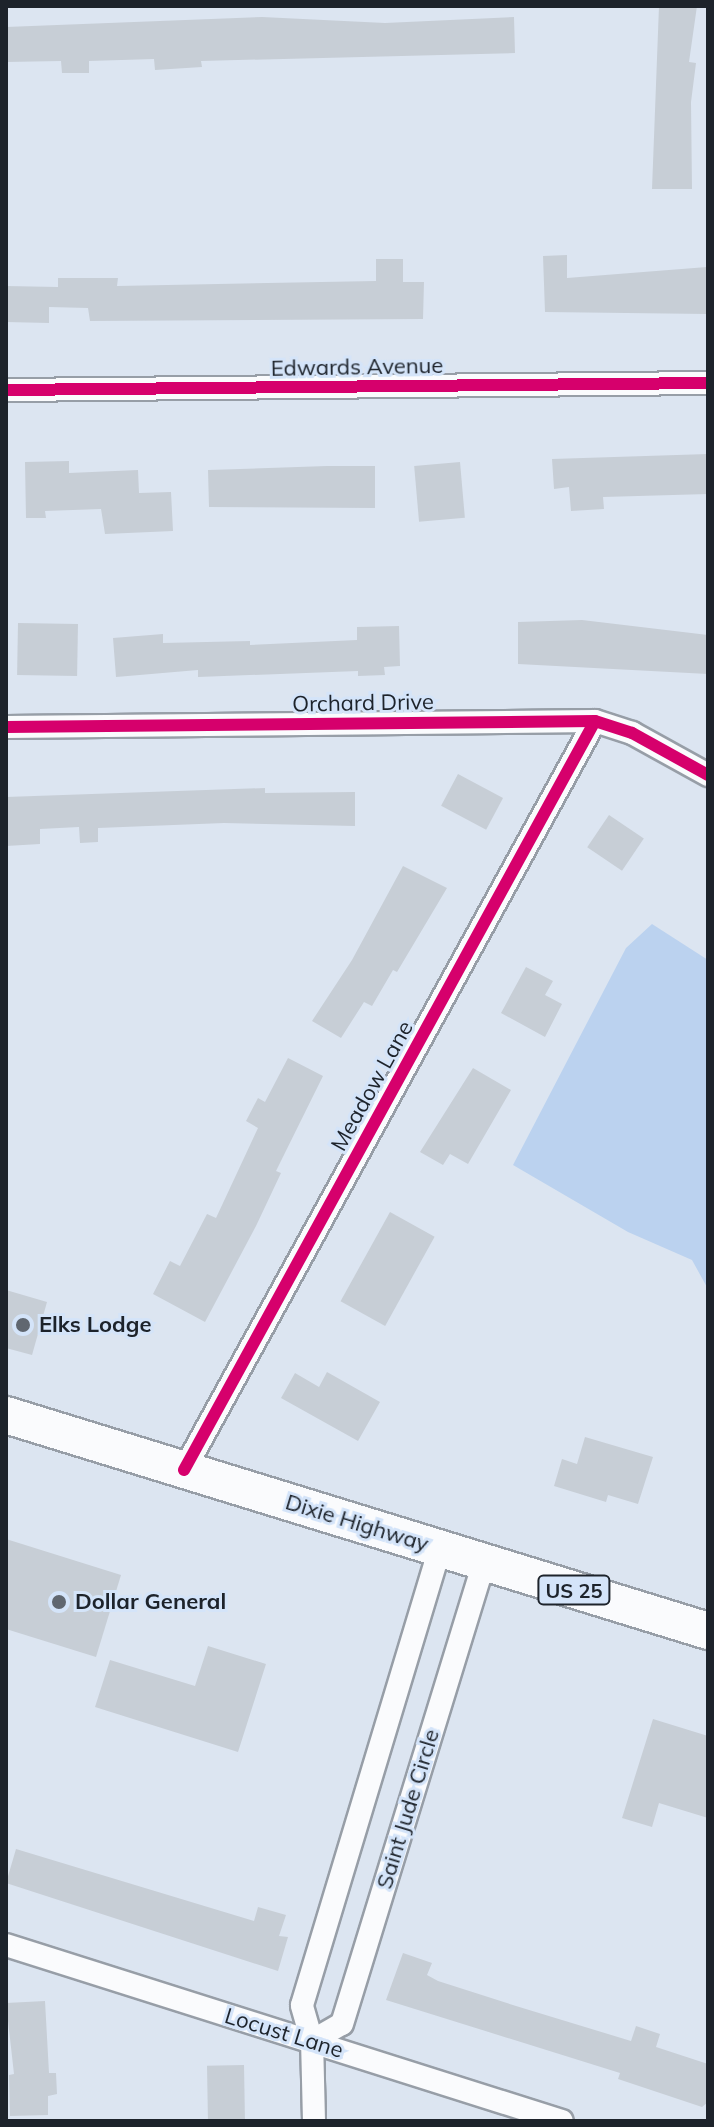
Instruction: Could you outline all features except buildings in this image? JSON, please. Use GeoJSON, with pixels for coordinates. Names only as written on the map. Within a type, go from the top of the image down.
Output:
{"type":"FeatureCollection","features":[{"type":"Feature","properties":{"kind":"main road","name":"Dixie Highway"},"geometry":{"type":"LineString","coordinates":[[6,1415],[708,1631]]}},
{"type":"Feature","properties":{"kind":"street","name":"Edwards Avenue"},"geometry":{"type":"LineString","coordinates":[[6,390],[708,383]]}},
{"type":"Feature","properties":{"kind":"street","name":"Orchard Drive"},"geometry":{"type":"LineString","coordinates":[[6,727],[595,721],[632,733],[708,775]]}},
{"type":"Feature","properties":{"kind":"street","name":"Meadow Lane"},"geometry":{"type":"LineString","coordinates":[[184,1470],[595,721]]}},
{"type":"Feature","properties":{"kind":"street","name":"Saint Jude Circle"},"geometry":{"type":"LineString","coordinates":[[314,2121],[312,2041],[302,2005],[440,1549]]}},
{"type":"Feature","properties":{"kind":"street","name":"Saint Jude Circle"},"geometry":{"type":"LineString","coordinates":[[312,2041],[342,2024],[484,1562]]}},
{"type":"Feature","properties":{"kind":"street","name":"Locust Lane"},"geometry":{"type":"LineString","coordinates":[[6,1945],[562,2121]]}},
{"type":"Feature","properties":{"kind":"shaded area"},"geometry":{"type":"Polygon","coordinates":[[[652,924],[708,960],[708,1289],[692,1260],[628,1232],[513,1165],[626,948],[652,924]]]}},
{"type":"Feature","properties":{"kind":"cycle path"},"geometry":{"type":"LineString","coordinates":[[6,390],[708,383]]}},
{"type":"Feature","properties":{"kind":"cycle path"},"geometry":{"type":"LineString","coordinates":[[6,727],[595,721],[632,733],[708,775]]}},
{"type":"Feature","properties":{"kind":"cycle path"},"geometry":{"type":"LineString","coordinates":[[184,1470],[595,721]]}},
{"type":"Feature","properties":{"kind":"place","name":"Elks Lodge"},"geometry":{"type":"Point","coordinates":[23,1325]}},
{"type":"Feature","properties":{"kind":"place","name":"Dollar General"},"geometry":{"type":"Point","coordinates":[59,1602]}}]}
